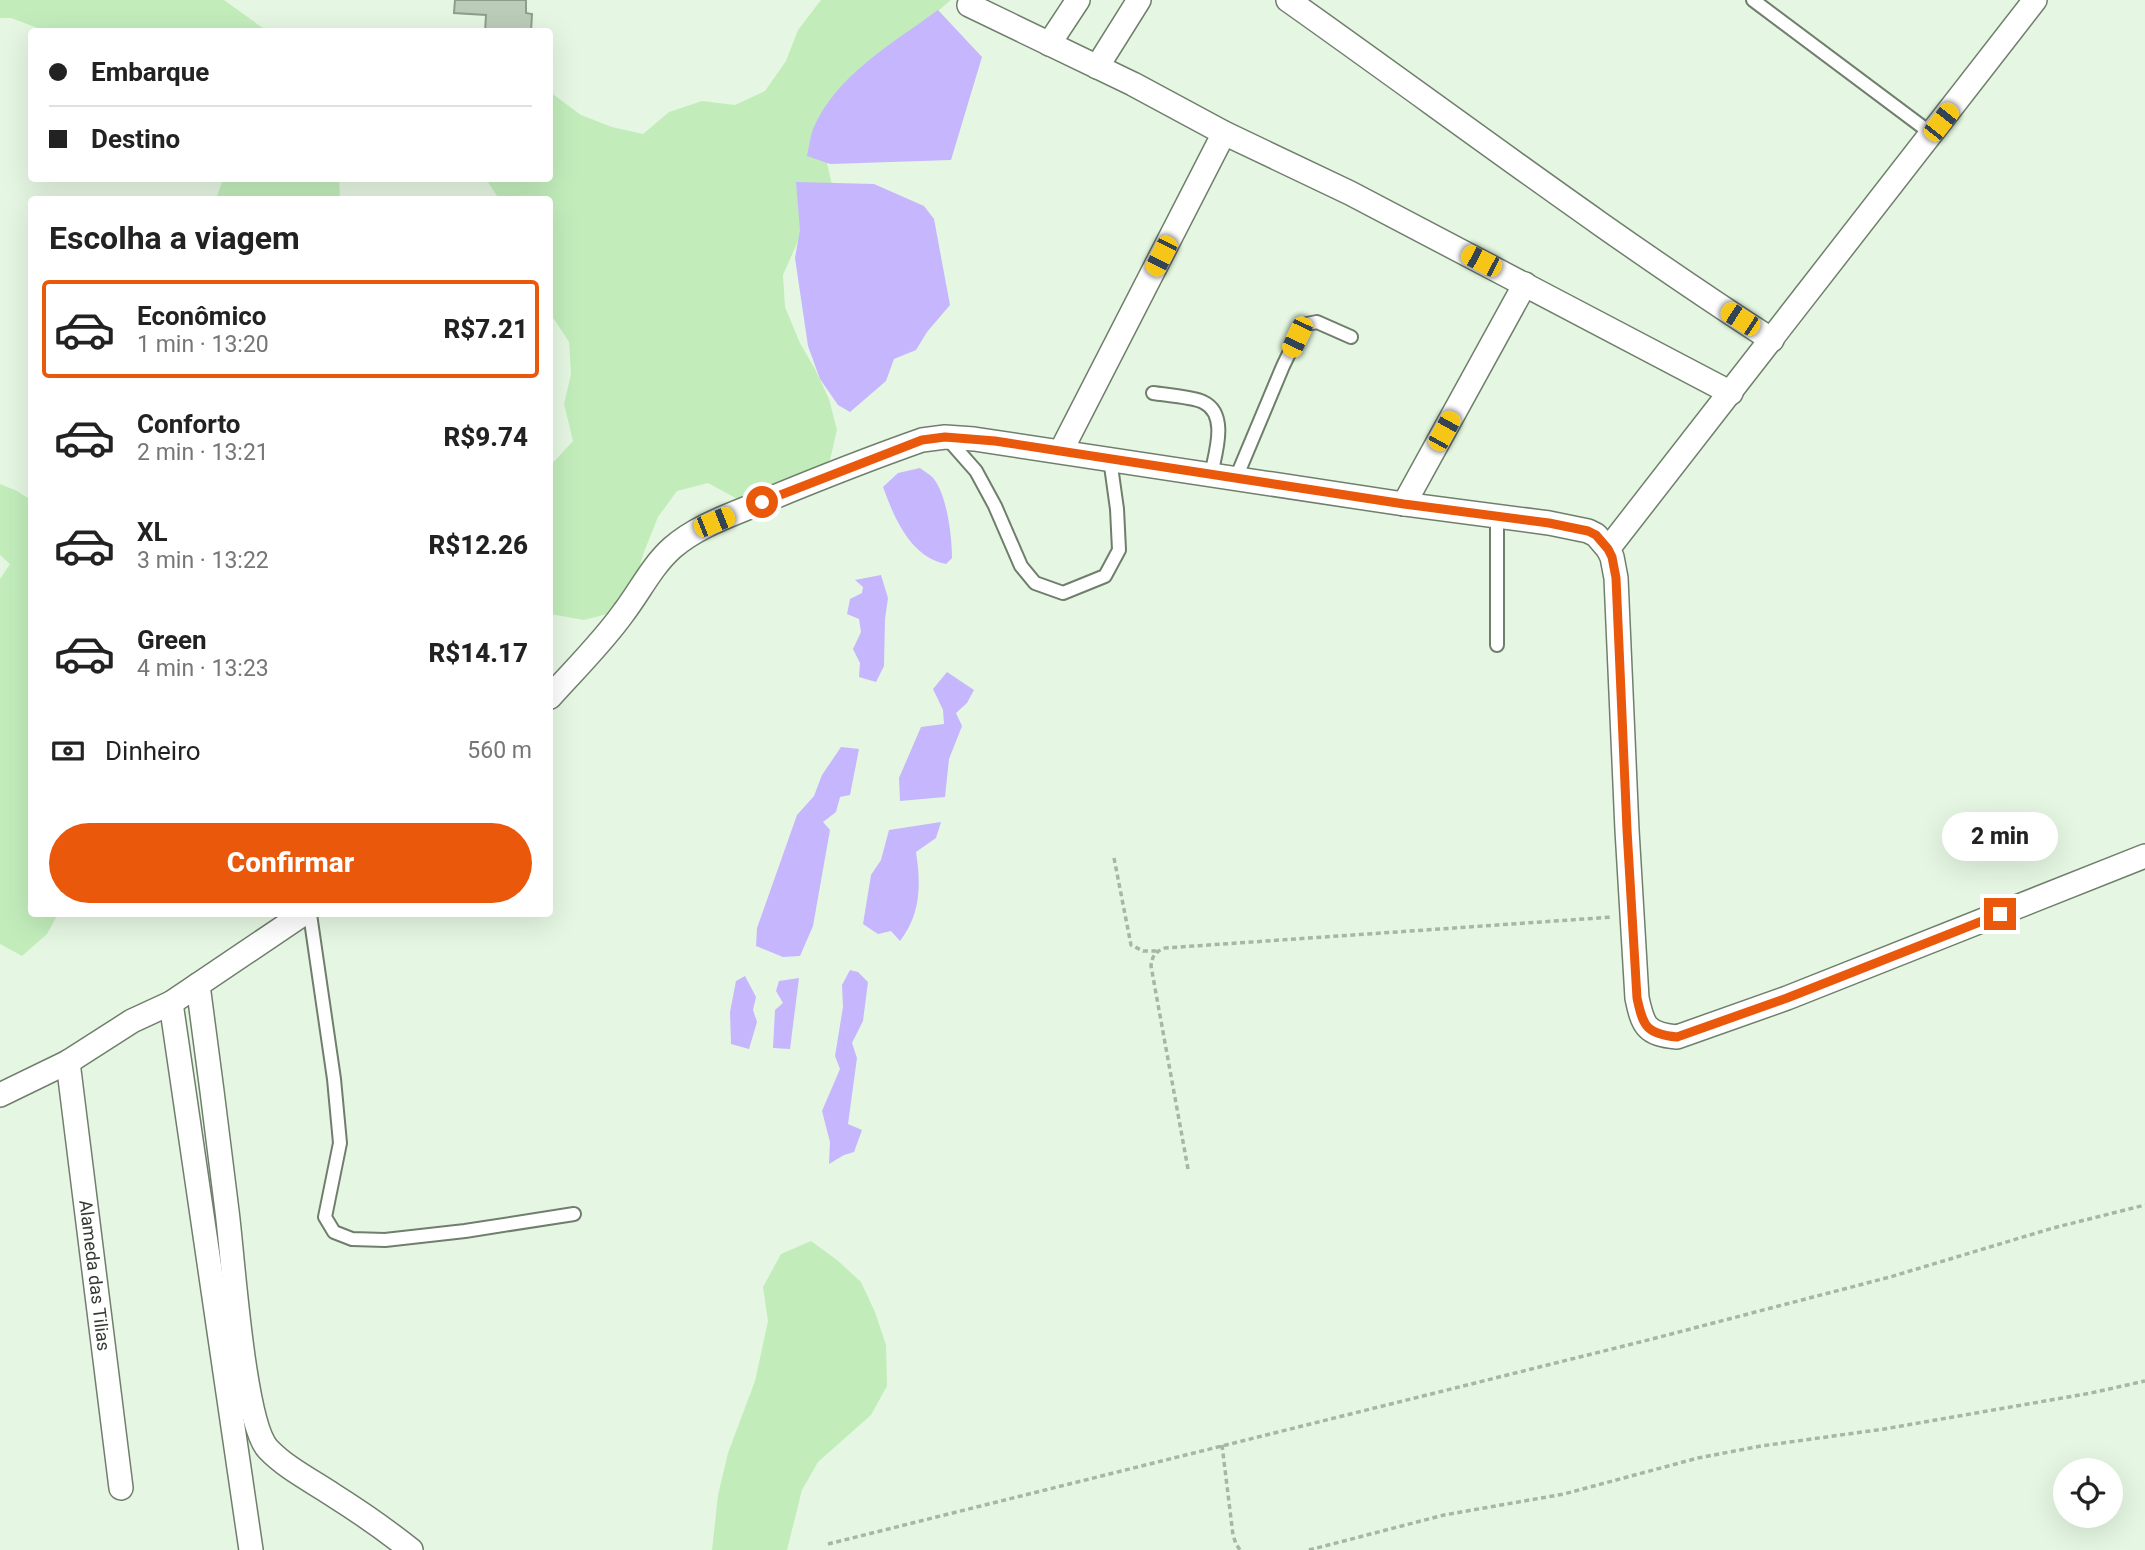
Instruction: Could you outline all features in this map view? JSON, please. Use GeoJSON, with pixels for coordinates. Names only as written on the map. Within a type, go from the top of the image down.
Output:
{"type":"FeatureCollection","features":[{"type":"Feature","properties":{"kind":"street"},"geometry":{"type":"LineString","coordinates":[[1049,44],[1078,0]]}},
{"type":"Feature","properties":{"kind":"street"},"geometry":{"type":"LineString","coordinates":[[1097,67],[1139,0]]}},
{"type":"Feature","properties":{"kind":"street"},"geometry":{"type":"LineString","coordinates":[[1288,0],[1567,200],[1772,340]]}},
{"type":"Feature","properties":{"kind":"street"},"geometry":{"type":"LineString","coordinates":[[1608,549],[2035,0]]}},
{"type":"Feature","properties":{"kind":"street"},"geometry":{"type":"LineString","coordinates":[[969,5],[1350,193],[1731,393]]}},
{"type":"Feature","properties":{"kind":"street"},"geometry":{"type":"LineString","coordinates":[[1061,451],[1224,133]]}},
{"type":"Feature","properties":{"kind":"street"},"geometry":{"type":"LineString","coordinates":[[1404,504],[1525,284]]}},
{"type":"Feature","properties":{"kind":"street"},"geometry":{"type":"LineString","coordinates":[[553,694],[598,645],[661,559],[683,539],[714,522],[786,492],[922,440],[945,437],[995,441],[1404,504],[1549,523],[1596,535],[1612,557],[1616,578],[1637,998],[1642,1020],[1656,1033],[1677,1037],[1787,998],[2145,856]]}},
{"type":"Feature","properties":{"kind":"street"},"geometry":{"type":"LineString","coordinates":[[0,1095],[68,1062],[132,1021],[171,1003],[299,917]]}},
{"type":"Feature","properties":{"kind":"street"},"geometry":{"type":"LineString","coordinates":[[198,985],[251,1406],[260,1436],[267,1448],[288,1466],[370,1518],[411,1550]]}},
{"type":"Feature","properties":{"kind":"street"},"geometry":{"type":"LineString","coordinates":[[171,1003],[251,1550]]}},
{"type":"Feature","properties":{"kind":"street","name":"Alameda das Tilias"},"geometry":{"type":"LineString","coordinates":[[68,1062],[121,1488]]}},
{"type":"Feature","properties":{"kind":"lane"},"geometry":{"type":"LineString","coordinates":[[1753,0],[1932,134]]}},
{"type":"Feature","properties":{"kind":"lane"},"geometry":{"type":"LineString","coordinates":[[1237,478],[1283,366],[1297,337],[1307,324],[1317,322],[1351,337]]}},
{"type":"Feature","properties":{"kind":"lane"},"geometry":{"type":"LineString","coordinates":[[1153,393],[1205,402],[1215,414],[1219,429],[1211,474]]}},
{"type":"Feature","properties":{"kind":"lane"},"geometry":{"type":"LineString","coordinates":[[945,437],[976,471],[995,506],[1021,566],[1035,583],[1063,593],[1105,576],[1119,550],[1110,459]]}},
{"type":"Feature","properties":{"kind":"lane"},"geometry":{"type":"LineString","coordinates":[[1497,516],[1497,645]]}},
{"type":"Feature","properties":{"kind":"lane"},"geometry":{"type":"LineString","coordinates":[[310,917],[341,1143],[325,1217],[334,1231],[352,1239],[385,1240],[574,1214]]}},
{"type":"Feature","properties":{"kind":"path"},"geometry":{"type":"LineString","coordinates":[[1114,858],[1131,945],[1143,951],[1633,916]]}},
{"type":"Feature","properties":{"kind":"path"},"geometry":{"type":"LineString","coordinates":[[1157,951],[1152,958],[1151,967],[1188,1169]]}},
{"type":"Feature","properties":{"kind":"path"},"geometry":{"type":"LineString","coordinates":[[828,1544],[1652,1339],[1890,1277],[2053,1228],[2145,1205]]}},
{"type":"Feature","properties":{"kind":"path"},"geometry":{"type":"LineString","coordinates":[[1309,1550],[1444,1515],[1564,1494],[1698,1458],[1761,1446],[1884,1429],[2145,1381]]}},
{"type":"Feature","properties":{"kind":"path"},"geometry":{"type":"LineString","coordinates":[[1222,1445],[1233,1535],[1240,1550]]}},
{"type":"Feature","properties":{"kind":"green space"},"geometry":{"type":"Polygon","coordinates":[[[0,0],[224,0],[263,28],[37,28],[11,18],[0,18],[0,0]]]}},
{"type":"Feature","properties":{"kind":"green space"},"geometry":{"type":"Polygon","coordinates":[[[821,0],[951,0],[900,43],[825,154],[832,185],[817,214],[798,241],[783,275],[785,307],[829,399],[837,430],[830,460],[804,482],[741,501],[708,483],[677,491],[658,517],[634,585],[615,612],[584,620],[553,615],[553,463],[573,441],[564,404],[571,374],[569,342],[553,318],[553,196],[497,196],[488,182],[553,182],[553,94],[581,115],[612,127],[643,134],[669,112],[702,101],[735,105],[765,91],[786,61],[798,30],[821,0]]]}},
{"type":"Feature","properties":{"kind":"green space"},"geometry":{"type":"Polygon","coordinates":[[[222,182],[339,182],[340,196],[217,196],[222,182]]]}},
{"type":"Feature","properties":{"kind":"green space"},"geometry":{"type":"Polygon","coordinates":[[[0,484],[28,498],[28,917],[56,917],[47,934],[22,956],[0,944],[0,579],[10,564],[0,555],[0,484]]]}},
{"type":"Feature","properties":{"kind":"green space"},"geometry":{"type":"Polygon","coordinates":[[[811,1241],[861,1282],[886,1345],[887,1386],[871,1415],[818,1462],[802,1490],[787,1550],[712,1550],[718,1495],[728,1453],[755,1381],[768,1321],[763,1287],[781,1254],[811,1241]]]}},
{"type":"Feature","properties":{"kind":"shaded area"},"geometry":{"type":"Polygon","coordinates":[[[938,10],[982,57],[951,160],[830,164],[807,156],[813,129],[836,92],[884,48],[938,10]]]}},
{"type":"Feature","properties":{"kind":"shaded area"},"geometry":{"type":"Polygon","coordinates":[[[796,182],[874,184],[924,206],[934,219],[950,305],[916,350],[894,359],[886,381],[850,412],[838,405],[820,379],[808,346],[795,258],[800,230],[796,182]]]}},
{"type":"Feature","properties":{"kind":"shaded area"},"geometry":{"type":"Polygon","coordinates":[[[920,468],[939,486],[945,506],[952,558],[946,564],[933,560],[913,544],[898,523],[883,487],[898,473],[920,468]]]}},
{"type":"Feature","properties":{"kind":"shaded area"},"geometry":{"type":"Polygon","coordinates":[[[881,575],[888,598],[884,666],[876,682],[859,677],[860,663],[853,649],[861,632],[859,619],[847,614],[850,599],[862,593],[863,587],[855,580],[881,575]]]}},
{"type":"Feature","properties":{"kind":"shaded area"},"geometry":{"type":"Polygon","coordinates":[[[947,672],[974,690],[967,703],[956,713],[962,726],[949,759],[945,797],[900,801],[899,778],[921,727],[944,724],[943,710],[933,689],[947,672]]]}},
{"type":"Feature","properties":{"kind":"shaded area"},"geometry":{"type":"Polygon","coordinates":[[[841,747],[859,749],[850,795],[840,797],[836,812],[823,822],[830,830],[813,926],[800,956],[783,957],[756,946],[757,928],[797,815],[814,796],[822,775],[841,747]]]}},
{"type":"Feature","properties":{"kind":"shaded area"},"geometry":{"type":"Polygon","coordinates":[[[941,822],[936,838],[916,852],[918,898],[907,931],[900,941],[891,931],[878,934],[863,924],[871,875],[881,860],[889,830],[941,822]]]}},
{"type":"Feature","properties":{"kind":"shaded area"},"geometry":{"type":"Polygon","coordinates":[[[850,970],[858,972],[868,982],[863,1021],[852,1043],[857,1058],[848,1124],[862,1130],[854,1152],[829,1164],[830,1142],[822,1111],[840,1069],[835,1056],[843,1007],[842,985],[850,970]]]}},
{"type":"Feature","properties":{"kind":"shaded area"},"geometry":{"type":"Polygon","coordinates":[[[745,976],[756,997],[753,1010],[757,1022],[749,1049],[731,1044],[730,1012],[736,981],[745,976]]]}},
{"type":"Feature","properties":{"kind":"shaded area"},"geometry":{"type":"Polygon","coordinates":[[[799,978],[790,1049],[773,1048],[775,1010],[783,1003],[776,991],[779,981],[799,978]]]}},
{"type":"Feature","properties":{"kind":"building"},"geometry":{"type":"Polygon","coordinates":[[[455,0],[526,0],[526,13],[532,14],[531,28],[485,28],[486,15],[454,13],[455,0]]]}},
{"type":"Feature","properties":{"kind":"route"},"geometry":{"type":"LineString","coordinates":[[762,502],[901,447],[922,440],[945,437],[995,441],[1588,531],[1596,535],[1608,549],[1615,566],[1637,998],[1642,1020],[1650,1028],[1663,1036],[1677,1037],[1787,998],[2000,914]]}}]}
